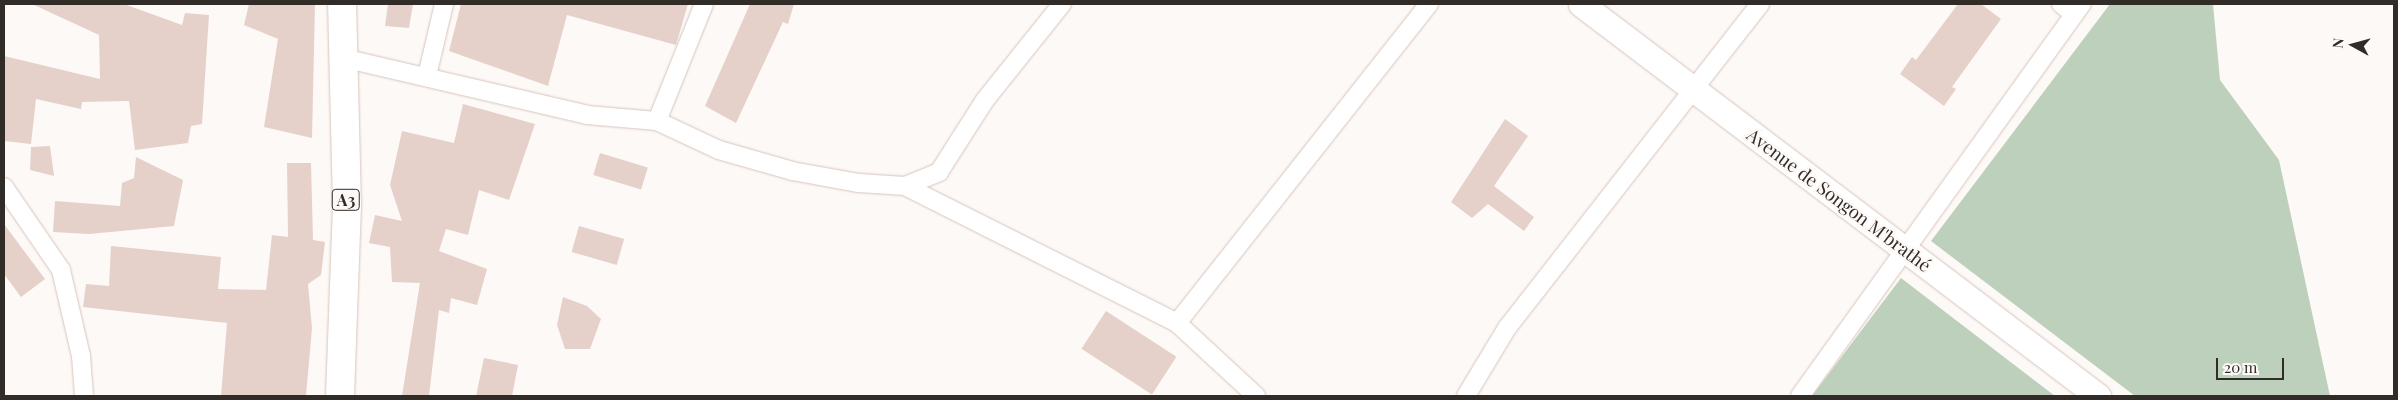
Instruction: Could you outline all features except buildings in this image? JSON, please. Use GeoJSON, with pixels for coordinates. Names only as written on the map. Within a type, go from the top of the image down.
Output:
{"type":"FeatureCollection","features":[{"type":"Feature","properties":{"kind":"main road","name":"A3"},"geometry":{"type":"LineString","coordinates":[[340,396],[347,206],[342,4]]}},
{"type":"Feature","properties":{"kind":"street"},"geometry":{"type":"LineString","coordinates":[[427,76],[444,4]]}},
{"type":"Feature","properties":{"kind":"street"},"geometry":{"type":"LineString","coordinates":[[657,121],[704,4]]}},
{"type":"Feature","properties":{"kind":"street"},"geometry":{"type":"LineString","coordinates":[[905,186],[939,172],[985,100],[1062,4]]}},
{"type":"Feature","properties":{"kind":"street"},"geometry":{"type":"LineString","coordinates":[[1177,323],[1429,4]]}},
{"type":"Feature","properties":{"kind":"street","name":"Avenue de Songon M'brathé"},"geometry":{"type":"LineString","coordinates":[[1581,4],[2098,396]]}},
{"type":"Feature","properties":{"kind":"street"},"geometry":{"type":"LineString","coordinates":[[1466,396],[1508,328],[1760,4]]}},
{"type":"Feature","properties":{"kind":"street"},"geometry":{"type":"LineString","coordinates":[[1800,396],[1907,252],[2072,7]]}},
{"type":"Feature","properties":{"kind":"street"},"geometry":{"type":"LineString","coordinates":[[343,58],[427,76],[587,115],[657,121],[719,150],[792,170],[859,183],[905,186],[1177,323],[1256,396]]}},
{"type":"Feature","properties":{"kind":"street"},"geometry":{"type":"LineString","coordinates":[[4,188],[61,270],[81,356],[84,396]]}},
{"type":"Feature","properties":{"kind":"green space"},"geometry":{"type":"Polygon","coordinates":[[[2110,4],[2213,4],[2220,80],[2279,160],[2330,396],[2135,396],[1931,241],[2110,4]]]}},
{"type":"Feature","properties":{"kind":"green space"},"geometry":{"type":"Polygon","coordinates":[[[1901,278],[2055,396],[1812,396],[1901,278]]]}}]}
